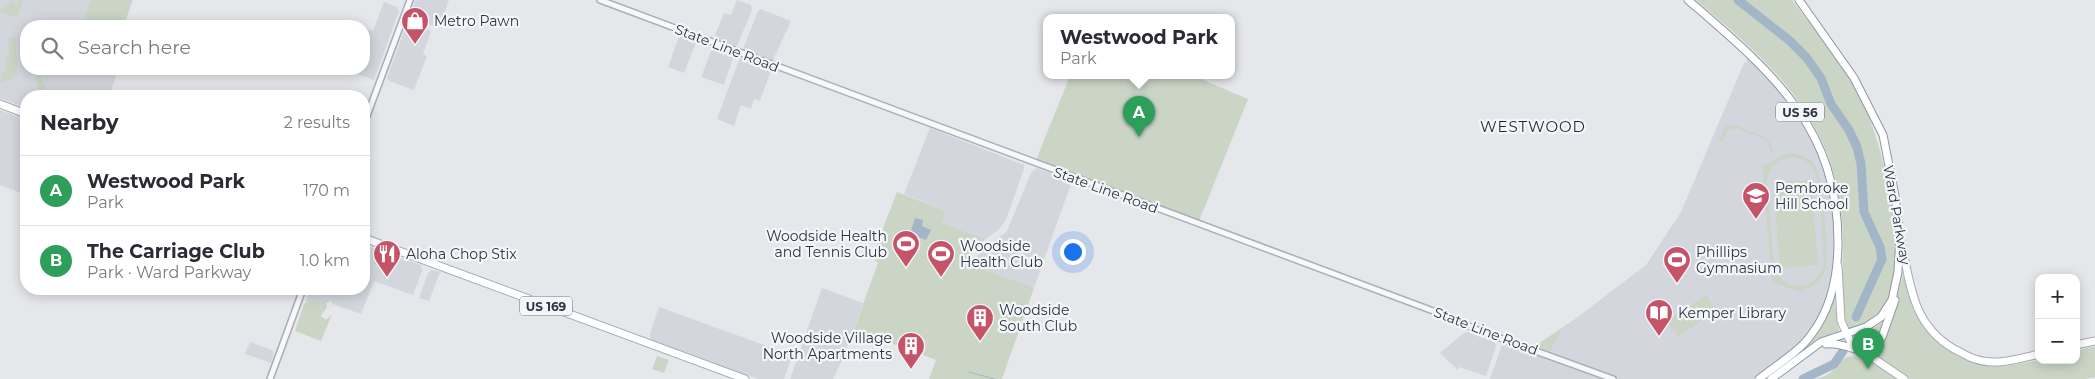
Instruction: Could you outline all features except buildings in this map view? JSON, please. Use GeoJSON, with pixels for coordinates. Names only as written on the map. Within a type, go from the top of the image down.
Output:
{"type":"FeatureCollection","features":[{"type":"Feature","properties":{"kind":"main road","name":"US 56"},"geometry":{"type":"LineString","coordinates":[[1688,0],[1768,71],[1792,100],[1811,128],[1824,160],[1833,192],[1838,227],[1838,263],[1827,306],[1810,337],[1759,379]]}},
{"type":"Feature","properties":{"kind":"main road","name":"Ward Parkway"},"geometry":{"type":"LineString","coordinates":[[1799,0],[1854,78],[1882,135],[1895,196],[1900,237],[1915,303],[1924,322],[1940,341],[1974,359],[1990,362],[2013,360],[2035,355]]}},
{"type":"Feature","properties":{"kind":"main road"},"geometry":{"type":"LineString","coordinates":[[0,104],[20,112]]}},
{"type":"Feature","properties":{"kind":"main road"},"geometry":{"type":"LineString","coordinates":[[1786,368],[1796,364],[1826,344],[1842,344],[1859,350],[1872,349],[1879,343],[1893,308],[1900,237]]}},
{"type":"Feature","properties":{"kind":"main road","name":"US 169"},"geometry":{"type":"LineString","coordinates":[[370,240],[745,379]]}},
{"type":"Feature","properties":{"kind":"main road"},"geometry":{"type":"LineString","coordinates":[[1838,263],[1841,321],[1851,343],[1904,379]]}},
{"type":"Feature","properties":{"kind":"main road"},"geometry":{"type":"LineString","coordinates":[[1771,379],[1821,342],[1866,327],[1881,317],[1889,306],[1895,290]]}},
{"type":"Feature","properties":{"kind":"main road"},"geometry":{"type":"LineString","coordinates":[[2080,344],[2095,341]]}},
{"type":"Feature","properties":{"kind":"street"},"geometry":{"type":"LineString","coordinates":[[370,108],[410,0]]}},
{"type":"Feature","properties":{"kind":"street","name":"State Line Road"},"geometry":{"type":"LineString","coordinates":[[600,0],[1452,318],[1484,333],[1613,379]]}},
{"type":"Feature","properties":{"kind":"street"},"geometry":{"type":"LineString","coordinates":[[270,379],[301,295]]}},
{"type":"Feature","properties":{"kind":"shaded area"},"geometry":{"type":"Polygon","coordinates":[[[0,0],[133,0],[126,20],[20,20],[20,75],[116,75],[111,90],[20,90],[20,106],[0,98],[0,0]]]}},
{"type":"Feature","properties":{"kind":"shaded area"},"geometry":{"type":"Polygon","coordinates":[[[415,0],[449,0],[439,28],[410,17],[415,0]]]}},
{"type":"Feature","properties":{"kind":"shaded area"},"geometry":{"type":"Polygon","coordinates":[[[737,0],[751,5],[752,10],[737,46],[733,47],[713,40],[724,13],[731,15],[737,0]]]}},
{"type":"Feature","properties":{"kind":"shaded area"},"geometry":{"type":"Polygon","coordinates":[[[384,2],[397,7],[399,11],[374,80],[360,75],[370,75],[370,30],[373,31],[384,2]]]}},
{"type":"Feature","properties":{"kind":"shaded area"},"geometry":{"type":"Polygon","coordinates":[[[761,9],[791,21],[772,62],[743,49],[758,11],[761,9]]]}},
{"type":"Feature","properties":{"kind":"shaded area"},"geometry":{"type":"Polygon","coordinates":[[[411,24],[431,31],[423,54],[427,56],[414,90],[389,81],[387,78],[406,26],[411,24]]]}},
{"type":"Feature","properties":{"kind":"shaded area"},"geometry":{"type":"Polygon","coordinates":[[[680,34],[697,40],[684,73],[668,67],[680,34]]]}},
{"type":"Feature","properties":{"kind":"shaded area"},"geometry":{"type":"Polygon","coordinates":[[[713,46],[734,55],[724,85],[701,77],[713,46]]]}},
{"type":"Feature","properties":{"kind":"shaded area"},"geometry":{"type":"Polygon","coordinates":[[[740,57],[772,68],[760,101],[754,99],[751,109],[741,105],[734,126],[717,119],[740,57]]]}},
{"type":"Feature","properties":{"kind":"shaded area","name":"Pembroke Hill School"},"geometry":{"type":"Polygon","coordinates":[[[1748,57],[1792,100],[1825,160],[1838,227],[1833,284],[1810,337],[1759,379],[1490,379],[1504,339],[1530,349],[1575,319],[1646,265],[1681,212],[1748,57]]]}},
{"type":"Feature","properties":{"kind":"shaded area"},"geometry":{"type":"Polygon","coordinates":[[[0,110],[20,118],[20,193],[0,185],[0,110]]]}},
{"type":"Feature","properties":{"kind":"shaded area"},"geometry":{"type":"Polygon","coordinates":[[[930,128],[1024,165],[1006,220],[998,230],[986,239],[942,223],[946,211],[904,194],[930,128]]]}},
{"type":"Feature","properties":{"kind":"shaded area"},"geometry":{"type":"Polygon","coordinates":[[[1037,168],[1072,181],[1034,288],[971,265],[981,252],[1007,231],[1031,173],[1037,168]]]}},
{"type":"Feature","properties":{"kind":"shaded area"},"geometry":{"type":"Polygon","coordinates":[[[370,247],[421,265],[422,271],[413,295],[374,281],[370,291],[370,247]]]}},
{"type":"Feature","properties":{"kind":"shaded area"},"geometry":{"type":"Polygon","coordinates":[[[432,270],[440,272],[429,301],[419,298],[428,273],[432,270]]]}},
{"type":"Feature","properties":{"kind":"shaded area"},"geometry":{"type":"Polygon","coordinates":[[[822,288],[863,303],[843,358],[833,379],[790,379],[822,288]]]}},
{"type":"Feature","properties":{"kind":"shaded area"},"geometry":{"type":"Polygon","coordinates":[[[308,295],[368,295],[361,314],[333,304],[331,301],[313,303],[306,301],[308,295]]]}},
{"type":"Feature","properties":{"kind":"shaded area"},"geometry":{"type":"Polygon","coordinates":[[[659,307],[792,355],[784,379],[758,379],[652,340],[650,333],[659,307]]]}},
{"type":"Feature","properties":{"kind":"shaded area"},"geometry":{"type":"Polygon","coordinates":[[[1467,332],[1495,342],[1496,346],[1486,376],[1459,367],[1458,370],[1440,353],[1467,332]]]}},
{"type":"Feature","properties":{"kind":"shaded area"},"geometry":{"type":"Polygon","coordinates":[[[250,342],[272,350],[274,354],[271,363],[245,354],[250,342]]]}},
{"type":"Feature","properties":{"kind":"green space"},"geometry":{"type":"Polygon","coordinates":[[[14,0],[16,5],[19,3],[17,0],[23,1],[17,18],[0,12],[1,9],[14,0]]]}},
{"type":"Feature","properties":{"kind":"green space"},"geometry":{"type":"Polygon","coordinates":[[[91,0],[132,0],[125,20],[84,20],[91,0]]]}},
{"type":"Feature","properties":{"kind":"green space"},"geometry":{"type":"Polygon","coordinates":[[[1696,0],[1792,0],[1837,59],[1860,96],[1878,143],[1886,174],[1896,239],[1896,269],[1890,295],[1879,314],[1869,322],[1849,329],[1846,321],[1843,298],[1843,235],[1839,195],[1830,160],[1816,129],[1798,101],[1777,74],[1752,49],[1696,0]]]}},
{"type":"Feature","properties":{"kind":"green space"},"geometry":{"type":"Polygon","coordinates":[[[9,36],[16,38],[17,75],[0,83],[1,72],[4,73],[7,53],[9,53],[9,36]]]}},
{"type":"Feature","properties":{"kind":"green space"},"geometry":{"type":"Polygon","coordinates":[[[36,75],[40,75],[46,90],[39,90],[36,75]]]}},
{"type":"Feature","properties":{"kind":"green space"},"geometry":{"type":"Polygon","coordinates":[[[1069,79],[1201,79],[1248,99],[1199,221],[1036,160],[1069,79]]]}},
{"type":"Feature","properties":{"kind":"green space"},"geometry":{"type":"Polygon","coordinates":[[[1726,124],[1737,126],[1767,138],[1773,149],[1768,162],[1771,150],[1766,140],[1734,127],[1732,130],[1728,129],[1723,140],[1727,143],[1719,141],[1726,124]]]}},
{"type":"Feature","properties":{"kind":"green space"},"geometry":{"type":"Polygon","coordinates":[[[1789,153],[1794,153],[1812,161],[1819,173],[1825,223],[1827,252],[1824,275],[1813,286],[1802,290],[1802,293],[1772,282],[1762,165],[1789,153]],[[1792,157],[1774,165],[1769,173],[1767,183],[1773,256],[1776,269],[1781,278],[1795,286],[1803,286],[1817,277],[1822,270],[1824,260],[1820,200],[1814,171],[1802,159],[1792,157]]]}},
{"type":"Feature","properties":{"kind":"green space"},"geometry":{"type":"Polygon","coordinates":[[[1811,180],[1818,265],[1780,268],[1773,183],[1811,180]]]}},
{"type":"Feature","properties":{"kind":"green space","name":"Woodside Health Club"},"geometry":{"type":"Polygon","coordinates":[[[897,192],[946,211],[942,223],[986,239],[971,251],[964,262],[1034,288],[1002,379],[929,379],[936,360],[854,329],[878,263],[872,257],[897,192]]]}},
{"type":"Feature","properties":{"kind":"green space"},"geometry":{"type":"Polygon","coordinates":[[[1903,275],[1913,309],[1925,329],[1939,344],[1957,356],[1974,363],[1993,366],[2035,361],[2035,364],[2080,364],[2080,350],[2095,346],[2095,377],[2086,379],[1910,379],[1870,352],[1895,305],[1903,275]]]}},
{"type":"Feature","properties":{"kind":"green space"},"geometry":{"type":"Polygon","coordinates":[[[1706,295],[1716,311],[1678,337],[1667,321],[1706,295]]]}},
{"type":"Feature","properties":{"kind":"green space"},"geometry":{"type":"Polygon","coordinates":[[[1834,297],[1839,331],[1817,339],[1803,350],[1820,328],[1834,297]]]}},
{"type":"Feature","properties":{"kind":"green space"},"geometry":{"type":"Polygon","coordinates":[[[331,301],[326,303],[327,307],[321,316],[326,320],[332,314],[321,341],[295,331],[304,304],[307,302],[331,301]]]}},
{"type":"Feature","properties":{"kind":"green space"},"geometry":{"type":"Polygon","coordinates":[[[1886,320],[1878,341],[1873,346],[1862,347],[1853,338],[1854,335],[1871,330],[1886,320]]]}},
{"type":"Feature","properties":{"kind":"green space"},"geometry":{"type":"Polygon","coordinates":[[[1559,330],[1561,332],[1550,351],[1537,348],[1537,346],[1559,330]]]}},
{"type":"Feature","properties":{"kind":"green space"},"geometry":{"type":"Polygon","coordinates":[[[1861,355],[1898,379],[1811,379],[1825,376],[1841,361],[1849,357],[1859,359],[1861,355]]]}},
{"type":"Feature","properties":{"kind":"green space"},"geometry":{"type":"Polygon","coordinates":[[[657,356],[669,360],[664,373],[652,369],[657,356]]]}},
{"type":"Feature","properties":{"kind":"water"},"geometry":{"type":"Polygon","coordinates":[[[915,218],[923,220],[922,226],[931,230],[926,240],[910,234],[915,218]]]}},
{"type":"Feature","properties":{"kind":"waterway"},"geometry":{"type":"LineString","coordinates":[[1738,0],[1790,41],[1806,57],[1821,78],[1831,104],[1849,130],[1857,147],[1861,164],[1864,212],[1880,247],[1882,259],[1856,317]]}},
{"type":"Feature","properties":{"kind":"waterway"},"geometry":{"type":"LineString","coordinates":[[1803,379],[1834,364],[1843,351]]}},
{"type":"Feature","properties":{"kind":"waterway"},"geometry":{"type":"LineString","coordinates":[[969,372],[994,379]]}},
{"type":"Feature","properties":{"kind":"place","name":"Metro Pawn"},"geometry":{"type":"Point","coordinates":[415,45]}},
{"type":"Feature","properties":{"kind":"place","name":"Westwood Park"},"geometry":{"type":"Point","coordinates":[1139,137]}},
{"type":"Feature","properties":{"kind":"place","name":"Pembroke Hill School"},"geometry":{"type":"Point","coordinates":[1756,220]}},
{"type":"Feature","properties":{"kind":"place","name":"Woodside Health and Tennis Club"},"geometry":{"type":"Point","coordinates":[906,268]}},
{"type":"Feature","properties":{"kind":"place","name":"Aloha Chop Stix"},"geometry":{"type":"Point","coordinates":[387,278]}},
{"type":"Feature","properties":{"kind":"place","name":"Woodside Health Club"},"geometry":{"type":"Point","coordinates":[941,278]}},
{"type":"Feature","properties":{"kind":"place","name":"Phillips Gymnasium"},"geometry":{"type":"Point","coordinates":[1677,284]}},
{"type":"Feature","properties":{"kind":"place","name":"Kemper Library"},"geometry":{"type":"Point","coordinates":[1659,337]}},
{"type":"Feature","properties":{"kind":"place","name":"Woodside South Club"},"geometry":{"type":"Point","coordinates":[980,342]}},
{"type":"Feature","properties":{"kind":"place","name":"The Carriage Club"},"geometry":{"type":"Point","coordinates":[1868,369]}},
{"type":"Feature","properties":{"kind":"place","name":"Woodside Village North Apartments"},"geometry":{"type":"Point","coordinates":[911,370]}},
{"type":"Feature","properties":{"kind":"district","name":"WESTWOOD"},"geometry":{"type":"Point","coordinates":[1533,126]}}]}
